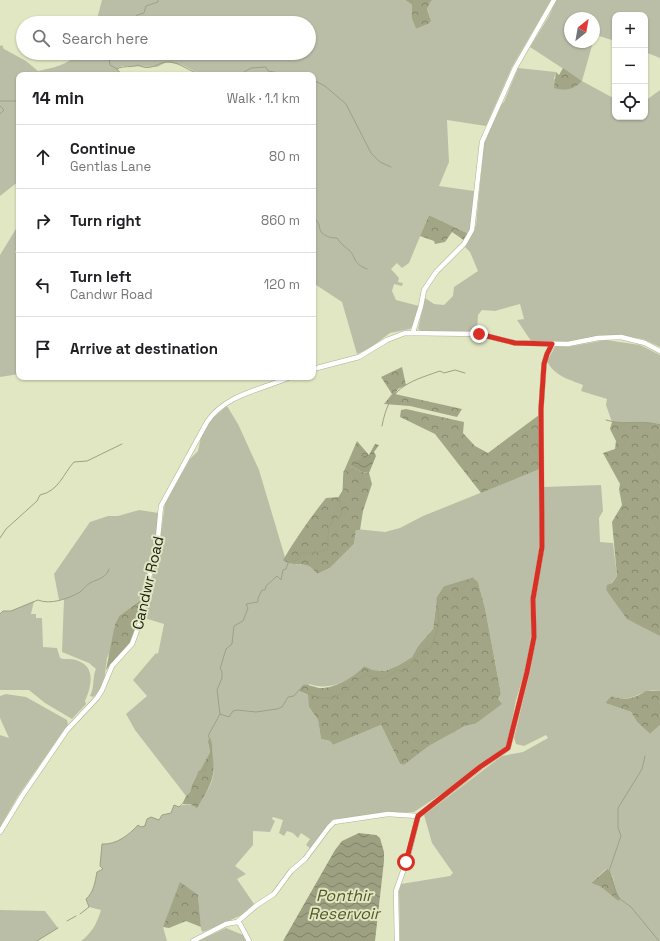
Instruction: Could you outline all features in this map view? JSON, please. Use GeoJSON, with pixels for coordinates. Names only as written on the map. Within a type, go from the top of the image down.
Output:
{"type":"FeatureCollection","features":[{"type":"Feature","properties":{"kind":"street"},"geometry":{"type":"LineString","coordinates":[[413,332],[422,306],[424,290],[436,272],[464,244],[472,230],[482,142],[514,68],[554,0]]}},
{"type":"Feature","properties":{"kind":"street"},"geometry":{"type":"LineString","coordinates":[[316,368],[359,357],[397,335],[413,332],[479,334],[515,343],[552,344],[568,344],[598,338],[621,337],[645,343],[660,351]]}},
{"type":"Feature","properties":{"kind":"street"},"geometry":{"type":"LineString","coordinates":[[397,941],[396,891],[407,860],[418,816],[480,767],[508,748],[534,637],[533,599],[542,547],[541,409],[544,364],[552,344]]}},
{"type":"Feature","properties":{"kind":"street","name":"Candwr Road"},"geometry":{"type":"LineString","coordinates":[[0,832],[22,796],[67,730],[97,698],[112,666],[132,644],[142,617],[145,596],[158,538],[161,506],[207,422],[212,415],[234,398],[282,380]]}},
{"type":"Feature","properties":{"kind":"street"},"geometry":{"type":"LineString","coordinates":[[193,941],[226,924],[237,922],[257,905],[274,894],[291,871],[305,859],[334,822],[388,814],[418,816]]}},
{"type":"Feature","properties":{"kind":"street"},"geometry":{"type":"LineString","coordinates":[[237,922],[243,929],[249,941]]}},
{"type":"Feature","properties":{"kind":"shaded area"},"geometry":{"type":"Polygon","coordinates":[[[102,0],[405,0],[412,5],[412,19],[416,29],[428,24],[430,18],[427,9],[431,1],[435,0],[551,0],[512,67],[486,126],[447,120],[449,162],[439,186],[474,191],[473,214],[469,234],[429,215],[409,263],[402,268],[397,263],[391,269],[399,278],[398,282],[403,283],[402,286],[394,284],[392,291],[396,300],[419,306],[415,323],[410,329],[390,333],[369,349],[357,354],[342,302],[316,285],[316,72],[196,72],[182,65],[167,62],[157,67],[122,66],[117,69],[120,72],[16,72],[16,183],[0,196],[0,46],[2,45],[4,49],[16,56],[16,60],[24,60],[38,71],[54,67],[70,60],[316,60],[316,16],[98,16],[102,0]]]}},
{"type":"Feature","properties":{"kind":"shaded area"},"geometry":{"type":"Polygon","coordinates":[[[556,0],[660,0],[660,58],[648,53],[648,12],[612,12],[612,40],[600,36],[600,12],[564,12],[564,48],[591,48],[582,81],[530,47],[549,16],[556,0]]]}},
{"type":"Feature","properties":{"kind":"shaded area"},"geometry":{"type":"Polygon","coordinates":[[[518,68],[556,72],[554,79],[582,81],[612,97],[612,120],[648,120],[648,99],[660,90],[660,347],[643,339],[611,335],[597,336],[571,342],[531,341],[517,320],[524,319],[520,304],[495,311],[482,310],[478,315],[477,331],[474,332],[421,331],[418,329],[425,298],[434,304],[444,305],[453,296],[454,287],[478,271],[470,252],[465,247],[476,225],[484,143],[499,107],[504,102],[518,68]]]}},
{"type":"Feature","properties":{"kind":"shaded area"},"geometry":{"type":"Polygon","coordinates":[[[16,229],[16,374],[0,377],[0,255],[16,229]]]}},
{"type":"Feature","properties":{"kind":"shaded area"},"geometry":{"type":"Polygon","coordinates":[[[606,340],[640,345],[660,355],[660,425],[647,422],[612,422],[606,405],[607,399],[581,391],[583,385],[567,379],[553,370],[547,361],[555,347],[567,347],[606,340]]]}},
{"type":"Feature","properties":{"kind":"shaded area"},"geometry":{"type":"Polygon","coordinates":[[[227,406],[238,424],[259,470],[285,557],[284,560],[288,563],[309,566],[317,574],[330,568],[354,544],[356,529],[385,532],[400,528],[423,516],[540,469],[540,546],[530,605],[532,623],[531,637],[525,671],[516,700],[507,746],[505,749],[491,757],[449,789],[414,812],[387,813],[332,820],[311,849],[306,845],[310,839],[301,833],[298,838],[293,833],[287,831],[284,836],[279,833],[283,820],[273,817],[272,819],[275,821],[270,832],[253,831],[253,845],[235,866],[246,874],[237,879],[254,904],[244,914],[202,932],[198,895],[163,927],[167,941],[81,941],[94,927],[101,910],[89,907],[86,899],[95,883],[97,872],[103,869],[100,866],[102,844],[112,843],[122,839],[138,825],[141,827],[144,826],[147,819],[151,817],[159,820],[162,815],[171,813],[174,805],[179,807],[188,804],[197,807],[208,789],[213,776],[213,762],[208,742],[210,752],[192,785],[191,792],[186,796],[135,730],[126,714],[147,696],[133,680],[156,653],[158,654],[164,624],[144,618],[160,539],[165,503],[190,459],[198,451],[201,437],[211,419],[227,406]],[[472,578],[444,587],[437,598],[433,629],[418,646],[412,657],[399,665],[385,671],[373,670],[364,666],[346,681],[332,686],[317,686],[309,684],[309,707],[318,720],[321,739],[330,741],[333,745],[381,725],[400,764],[404,765],[429,746],[465,726],[475,724],[501,694],[485,608],[478,582],[472,578]]]}},
{"type":"Feature","properties":{"kind":"shaded area"},"geometry":{"type":"Polygon","coordinates":[[[601,485],[603,511],[599,518],[600,542],[613,543],[617,576],[606,590],[614,600],[660,636],[660,691],[647,691],[627,698],[611,696],[605,703],[631,712],[637,722],[650,734],[660,725],[660,941],[400,941],[399,891],[401,884],[450,876],[453,873],[432,843],[424,815],[502,756],[523,752],[548,738],[546,735],[524,746],[516,744],[514,738],[531,667],[535,636],[536,584],[543,544],[543,487],[601,485]],[[606,869],[591,883],[601,887],[618,901],[613,877],[606,869]]]}},
{"type":"Feature","properties":{"kind":"shaded area"},"geometry":{"type":"Polygon","coordinates":[[[139,510],[159,513],[157,537],[142,599],[119,616],[115,624],[112,648],[107,658],[104,682],[98,693],[93,697],[90,696],[96,669],[89,663],[62,652],[64,599],[59,600],[54,574],[90,522],[108,516],[118,516],[139,510]]]}},
{"type":"Feature","properties":{"kind":"shaded area"},"geometry":{"type":"Polygon","coordinates":[[[34,601],[31,614],[36,614],[36,618],[42,618],[43,647],[57,648],[60,658],[74,659],[82,663],[87,667],[91,677],[91,683],[85,701],[86,704],[72,719],[45,703],[29,690],[0,690],[0,614],[3,611],[11,611],[34,601]]]}},
{"type":"Feature","properties":{"kind":"shaded area"},"geometry":{"type":"Polygon","coordinates":[[[6,694],[26,697],[67,720],[68,724],[18,796],[0,827],[0,735],[9,738],[0,718],[0,696],[6,694]]]}},
{"type":"Feature","properties":{"kind":"shaded area"},"geometry":{"type":"Polygon","coordinates":[[[0,910],[45,911],[58,928],[37,941],[0,941],[0,910]]]}},
{"type":"Feature","properties":{"kind":"shaded area"},"geometry":{"type":"Polygon","coordinates":[[[226,928],[243,935],[246,941],[198,941],[226,928]]]}},
{"type":"Feature","properties":{"kind":"green space"},"geometry":{"type":"Polygon","coordinates":[[[405,0],[435,0],[431,1],[427,9],[431,21],[428,24],[416,29],[412,19],[412,5],[405,0]]]}},
{"type":"Feature","properties":{"kind":"green space"},"geometry":{"type":"Polygon","coordinates":[[[563,68],[582,81],[573,88],[569,89],[554,88],[556,72],[559,75],[563,68]]]}},
{"type":"Feature","properties":{"kind":"green space"},"geometry":{"type":"Polygon","coordinates":[[[429,215],[469,234],[465,241],[452,232],[445,242],[435,244],[434,241],[420,236],[429,215]]]}},
{"type":"Feature","properties":{"kind":"green space"},"geometry":{"type":"Polygon","coordinates":[[[402,367],[406,385],[398,389],[395,394],[462,409],[457,417],[410,406],[384,404],[392,394],[381,377],[402,367]]]}},
{"type":"Feature","properties":{"kind":"green space"},"geometry":{"type":"Polygon","coordinates":[[[406,409],[464,422],[463,433],[475,446],[488,453],[539,415],[540,469],[481,493],[435,434],[400,417],[401,410],[406,409]]]}},
{"type":"Feature","properties":{"kind":"green space"},"geometry":{"type":"Polygon","coordinates":[[[612,422],[647,422],[660,425],[660,636],[627,619],[606,590],[607,585],[612,583],[617,576],[612,522],[622,505],[619,489],[620,484],[603,453],[615,449],[616,441],[610,429],[612,422]]]}},
{"type":"Feature","properties":{"kind":"green space"},"geometry":{"type":"Polygon","coordinates":[[[357,441],[369,455],[351,466],[362,472],[369,473],[372,484],[363,511],[360,530],[356,530],[354,544],[330,568],[317,574],[309,566],[288,563],[283,560],[314,513],[326,498],[339,497],[343,490],[344,471],[357,441]]]}},
{"type":"Feature","properties":{"kind":"green space"},"geometry":{"type":"Polygon","coordinates":[[[473,578],[478,582],[485,608],[501,694],[498,699],[502,704],[475,724],[465,726],[429,746],[404,765],[400,764],[381,725],[333,745],[330,741],[321,739],[318,720],[309,707],[308,694],[299,690],[303,685],[319,688],[331,687],[344,682],[364,666],[373,670],[385,671],[412,657],[418,646],[433,629],[437,598],[444,587],[473,578]]]}},
{"type":"Feature","properties":{"kind":"green space"},"geometry":{"type":"Polygon","coordinates":[[[142,599],[138,622],[132,639],[127,647],[106,670],[115,624],[119,616],[142,599]]]}},
{"type":"Feature","properties":{"kind":"green space"},"geometry":{"type":"Polygon","coordinates":[[[646,691],[660,691],[660,725],[650,734],[637,722],[631,712],[605,703],[611,696],[625,699],[637,696],[646,691]]]}},
{"type":"Feature","properties":{"kind":"green space"},"geometry":{"type":"Polygon","coordinates":[[[210,738],[214,768],[211,782],[197,808],[190,804],[183,804],[186,796],[191,792],[192,785],[210,752],[208,741],[210,738]]]}},
{"type":"Feature","properties":{"kind":"green space"},"geometry":{"type":"Polygon","coordinates":[[[607,869],[612,875],[620,899],[618,901],[601,887],[591,883],[607,869]]]}},
{"type":"Feature","properties":{"kind":"green space"},"geometry":{"type":"Polygon","coordinates":[[[180,882],[198,895],[201,927],[186,921],[169,928],[163,927],[180,882]]]}},
{"type":"Feature","properties":{"kind":"water"},"geometry":{"type":"Polygon","coordinates":[[[375,444],[379,445],[374,452],[376,456],[369,473],[362,472],[351,466],[365,455],[369,455],[375,444]]]}},
{"type":"Feature","properties":{"kind":"water","name":"Ponthir Reservoir"},"geometry":{"type":"Polygon","coordinates":[[[359,833],[376,835],[380,838],[384,852],[375,941],[283,941],[335,850],[342,841],[359,833]]]}},
{"type":"Feature","properties":{"kind":"waterway"},"geometry":{"type":"LineString","coordinates":[[136,16],[144,13],[146,6],[158,2],[158,0]]}},
{"type":"Feature","properties":{"kind":"waterway"},"geometry":{"type":"LineString","coordinates":[[409,0],[414,2]]}},
{"type":"Feature","properties":{"kind":"waterway"},"geometry":{"type":"LineString","coordinates":[[109,60],[110,65],[120,72]]}},
{"type":"Feature","properties":{"kind":"waterway"},"geometry":{"type":"LineString","coordinates":[[117,69],[138,65],[143,67],[151,67],[164,62],[172,62],[193,72]]}},
{"type":"Feature","properties":{"kind":"waterway"},"geometry":{"type":"LineString","coordinates":[[244,72],[251,68],[266,67],[268,71],[274,72]]}},
{"type":"Feature","properties":{"kind":"waterway"},"geometry":{"type":"LineString","coordinates":[[316,82],[325,86],[346,104],[371,153],[380,162],[391,167]]}},
{"type":"Feature","properties":{"kind":"waterway"},"geometry":{"type":"LineString","coordinates":[[0,101],[16,101]]}},
{"type":"Feature","properties":{"kind":"waterway"},"geometry":{"type":"LineString","coordinates":[[0,106],[4,110],[0,114]]}},
{"type":"Feature","properties":{"kind":"waterway"},"geometry":{"type":"LineString","coordinates":[[316,220],[322,233],[327,236],[337,238],[349,250],[359,265],[367,269]]}},
{"type":"Feature","properties":{"kind":"waterway"},"geometry":{"type":"LineString","coordinates":[[382,426],[389,403],[400,389],[417,379],[440,371],[444,373],[455,370],[465,373]]}},
{"type":"Feature","properties":{"kind":"waterway"},"geometry":{"type":"LineString","coordinates":[[606,420],[613,422],[653,423],[660,425]]}},
{"type":"Feature","properties":{"kind":"waterway"},"geometry":{"type":"LineString","coordinates":[[0,538],[6,529],[37,501],[40,495],[52,490],[60,482],[74,462],[87,461],[122,444]]}},
{"type":"Feature","properties":{"kind":"waterway"},"geometry":{"type":"LineString","coordinates":[[80,914],[89,907],[86,899],[95,883],[97,872],[103,869],[100,866],[102,844],[112,843],[122,839],[138,825],[141,827],[145,826],[147,819],[151,817],[159,820],[162,815],[171,813],[174,805],[179,807],[183,804],[187,795],[191,792],[192,786],[199,771],[205,771],[212,748],[208,736],[220,714],[217,690],[222,678],[222,671],[220,669],[226,649],[232,644],[234,626],[243,621],[248,608],[246,604],[258,602],[258,598],[262,590],[265,590],[266,586],[277,576],[281,580],[283,570],[286,569],[288,563],[299,559],[301,553],[315,553],[328,549],[328,532],[332,521],[335,517],[339,518],[342,514],[339,497],[343,491],[344,471],[351,471],[354,468]]}},
{"type":"Feature","properties":{"kind":"waterway"},"geometry":{"type":"LineString","coordinates":[[0,614],[3,611],[11,611],[38,600],[53,602],[70,597],[80,592],[90,583],[105,576],[109,569]]}},
{"type":"Feature","properties":{"kind":"waterway"},"geometry":{"type":"LineString","coordinates":[[220,714],[229,717],[233,711],[237,710],[256,712],[277,709],[282,707],[288,697],[294,696],[299,690],[319,697],[335,697],[365,675],[384,679],[397,670],[405,671],[422,650],[431,648],[439,625],[437,598],[444,587],[473,578]]}},
{"type":"Feature","properties":{"kind":"waterway"},"geometry":{"type":"LineString","coordinates":[[645,756],[642,769],[618,808],[618,828],[621,836],[609,871],[616,893],[620,899],[631,907],[659,941]]}},
{"type":"Feature","properties":{"kind":"waterway"},"geometry":{"type":"LineString","coordinates":[[67,921],[76,916]]}},
{"type":"Feature","properties":{"kind":"waterway"},"geometry":{"type":"LineString","coordinates":[[37,941],[58,928]]}},
{"type":"Feature","properties":{"kind":"route"},"geometry":{"type":"LineString","coordinates":[[406,862],[418,816],[480,767],[508,748],[534,637],[534,581],[542,547],[541,409],[544,364],[552,344],[515,343],[490,335],[479,334]]}}]}
